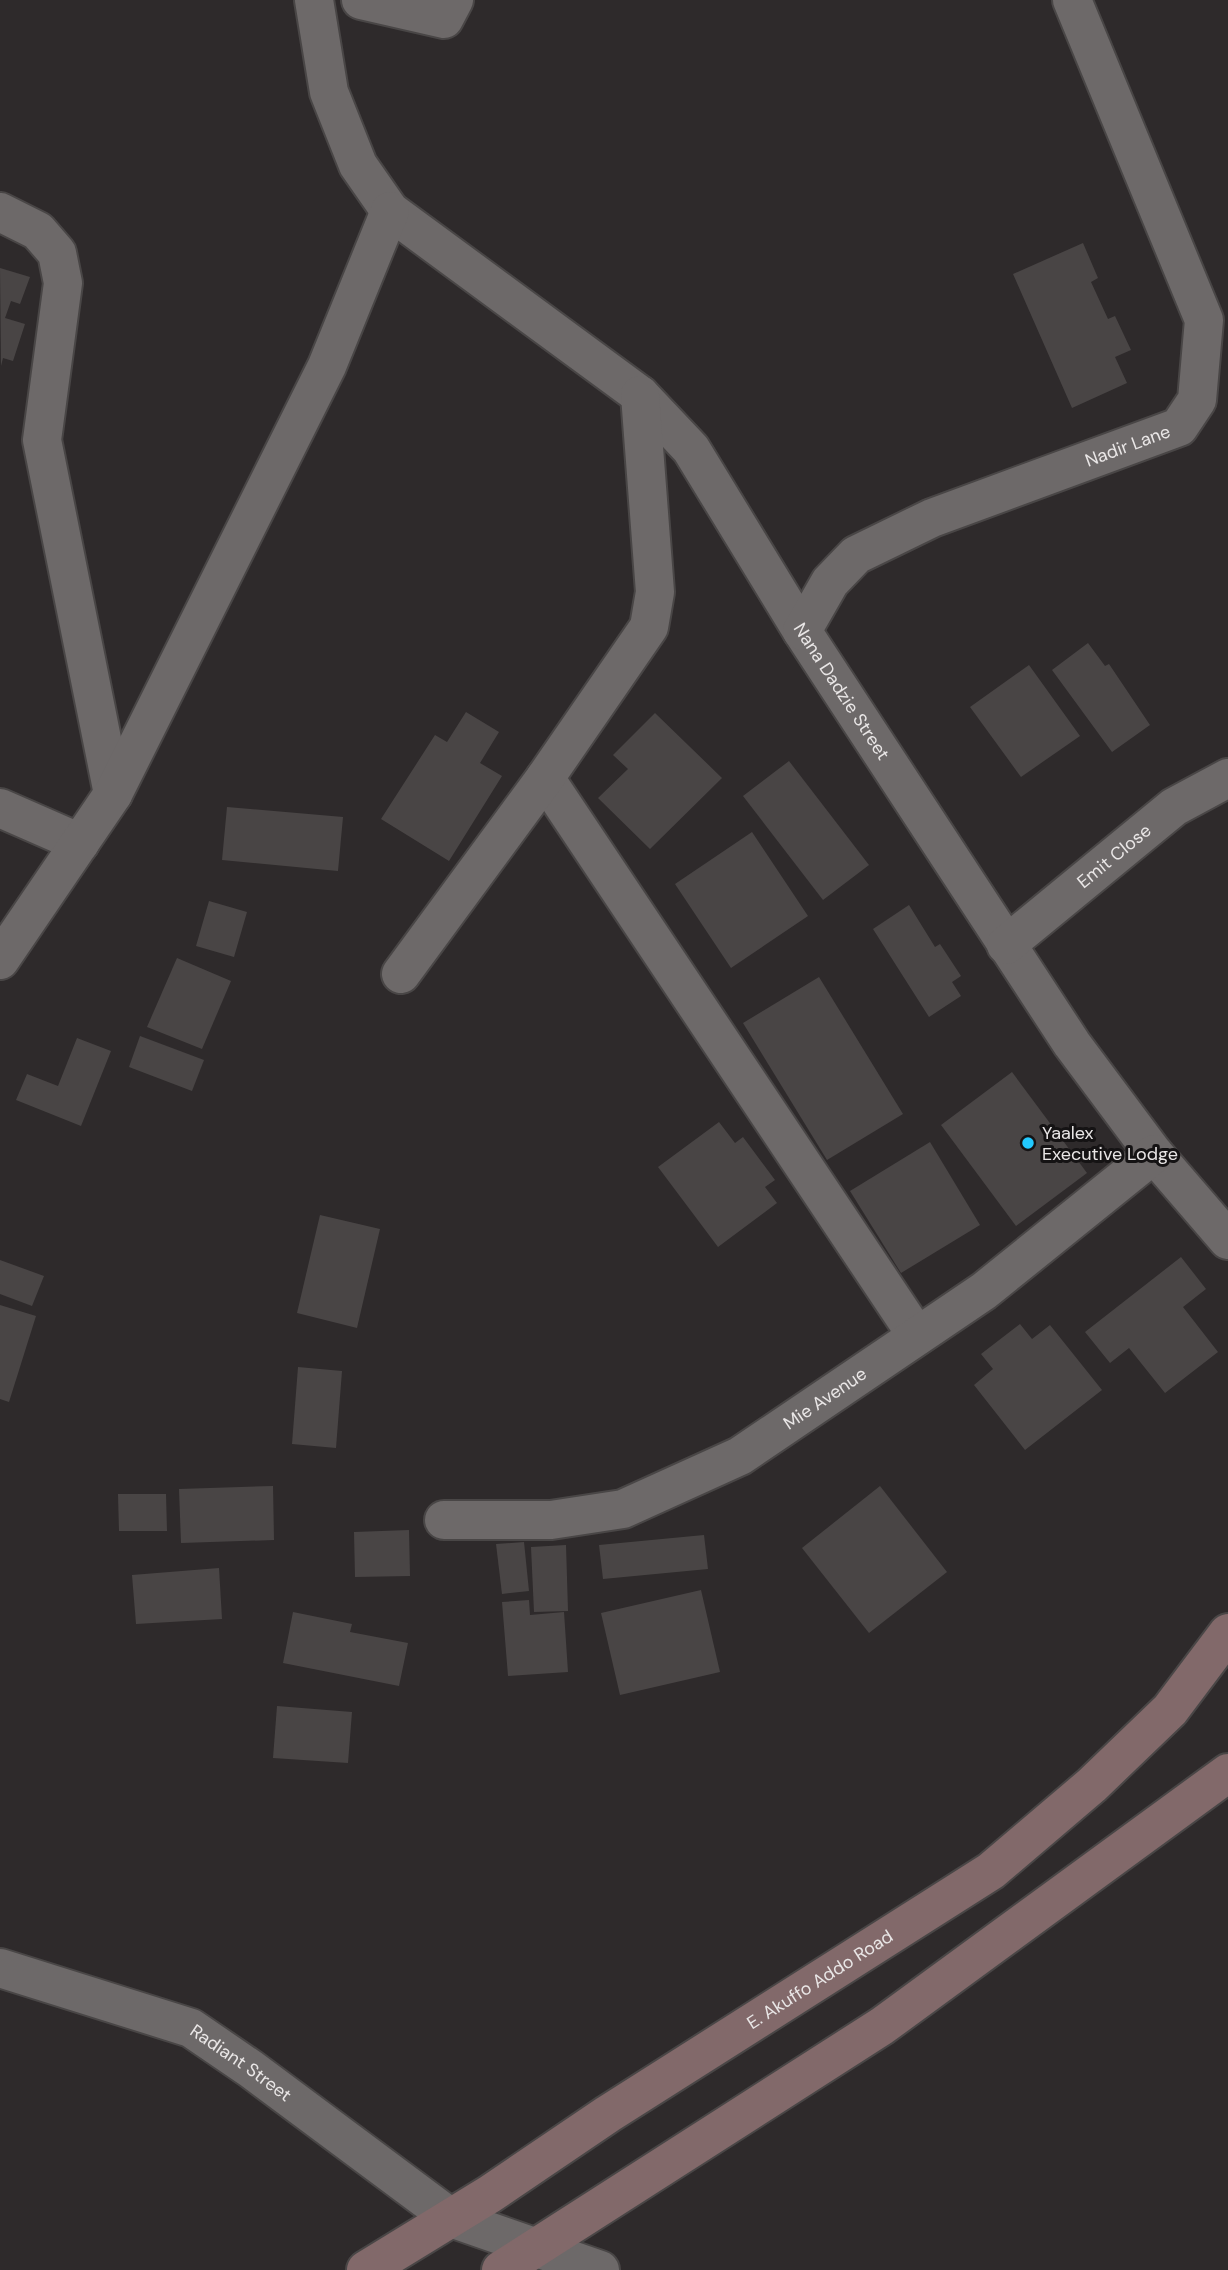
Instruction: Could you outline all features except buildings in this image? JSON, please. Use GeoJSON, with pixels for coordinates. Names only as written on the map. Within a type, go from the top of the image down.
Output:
{"type":"FeatureCollection","features":[{"type":"Feature","properties":{"kind":"main road","name":"E. Akuffo Addo Road"},"geometry":{"type":"LineString","coordinates":[[366,2270],[991,1871],[1091,1785],[1170,1710],[1228,1633]]}},
{"type":"Feature","properties":{"kind":"main road"},"geometry":{"type":"LineString","coordinates":[[501,2270],[536,2245],[882,2026],[1228,1773]]}},
{"type":"Feature","properties":{"kind":"street","name":"Nana Dadzie Street"},"geometry":{"type":"LineString","coordinates":[[314,0],[328,92],[358,165],[390,211],[640,395],[691,449],[802,631],[1072,1044],[1154,1154],[1228,1240]]}},
{"type":"Feature","properties":{"kind":"street"},"geometry":{"type":"LineString","coordinates":[[360,0],[444,19],[454,0]]}},
{"type":"Feature","properties":{"kind":"street","name":"Nadir Lane"},"geometry":{"type":"LineString","coordinates":[[802,631],[830,582],[856,555],[932,518],[1179,426],[1197,400],[1204,320],[1073,0]]}},
{"type":"Feature","properties":{"kind":"street"},"geometry":{"type":"LineString","coordinates":[[0,960],[113,794],[327,366],[390,211]]}},
{"type":"Feature","properties":{"kind":"street"},"geometry":{"type":"LineString","coordinates":[[0,212],[38,231],[57,253],[63,283],[42,440],[113,794]]}},
{"type":"Feature","properties":{"kind":"street"},"geometry":{"type":"LineString","coordinates":[[401,974],[545,778],[649,627],[655,592],[640,395]]}},
{"type":"Feature","properties":{"kind":"street"},"geometry":{"type":"LineString","coordinates":[[545,778],[917,1336]]}},
{"type":"Feature","properties":{"kind":"street","name":"Emit Close"},"geometry":{"type":"LineString","coordinates":[[1006,945],[1174,807],[1228,778]]}},
{"type":"Feature","properties":{"kind":"street"},"geometry":{"type":"LineString","coordinates":[[0,808],[80,843]]}},
{"type":"Feature","properties":{"kind":"street","name":"Mie Avenue"},"geometry":{"type":"LineString","coordinates":[[444,1520],[551,1520],[623,1509],[740,1456],[984,1292],[1154,1154]]}},
{"type":"Feature","properties":{"kind":"street","name":"Radiant Street"},"geometry":{"type":"LineString","coordinates":[[0,1969],[191,2028],[451,2218],[536,2245],[600,2270]]}},
{"type":"Feature","properties":{"kind":"place","name":"Yaalex Executive Lodge"},"geometry":{"type":"Point","coordinates":[1028,1143]}}]}
